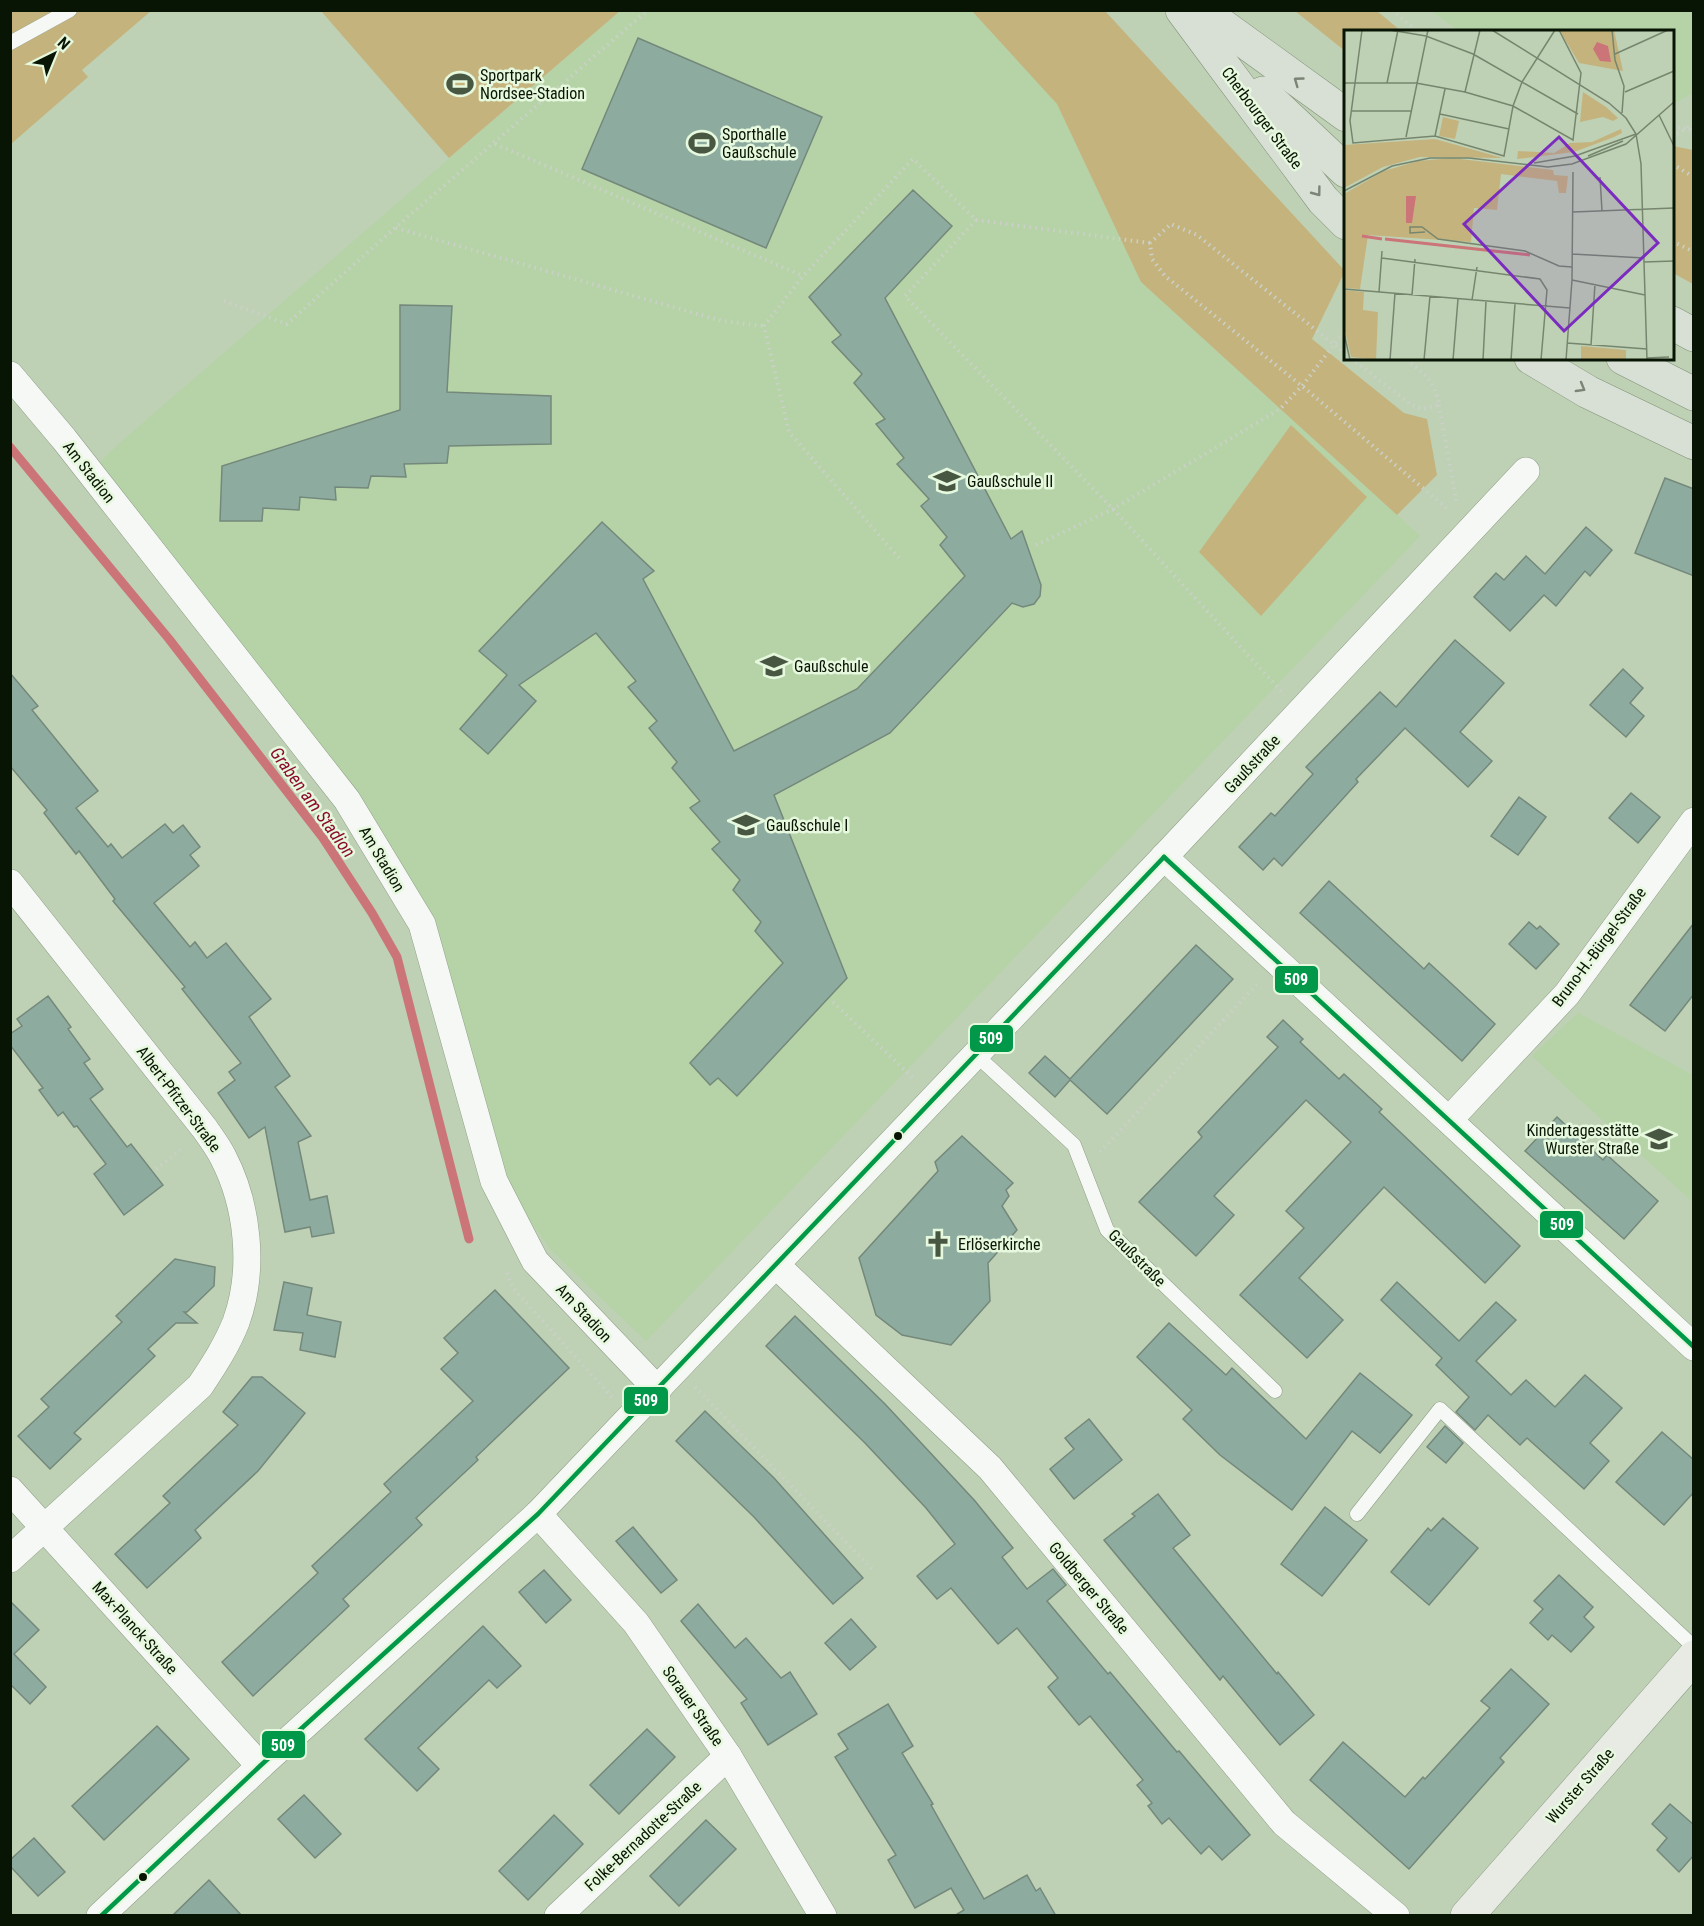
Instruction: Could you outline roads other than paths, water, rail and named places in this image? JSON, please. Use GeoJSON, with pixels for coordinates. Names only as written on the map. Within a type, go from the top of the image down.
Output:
{"type":"FeatureCollection","features":[{"type":"Feature","properties":{"kind":"main road"},"geometry":{"type":"LineString","coordinates":[[1184,10],[1271,101],[1344,169]]}},
{"type":"Feature","properties":{"kind":"main road","name":"Cherbourger Straße"},"geometry":{"type":"LineString","coordinates":[[1184,10],[1323,201],[1344,221]]}},
{"type":"Feature","properties":{"kind":"main road","name":"Cherbourger Straße"},"geometry":{"type":"LineString","coordinates":[[1201,10],[1344,114]]}},
{"type":"Feature","properties":{"kind":"main road"},"geometry":{"type":"LineString","coordinates":[[1674,324],[1694,334]]}},
{"type":"Feature","properties":{"kind":"main road"},"geometry":{"type":"LineString","coordinates":[[1534,360],[1588,392],[1694,443]]}},
{"type":"Feature","properties":{"kind":"main road"},"geometry":{"type":"LineString","coordinates":[[1627,360],[1694,394]]}},
{"type":"Feature","properties":{"kind":"street","name":"Am Stadion"},"geometry":{"type":"LineString","coordinates":[[10,375],[64,439],[347,800],[422,924],[494,1181],[535,1261],[657,1390]]}},
{"type":"Feature","properties":{"kind":"street","name":"Gaußstraße"},"geometry":{"type":"LineString","coordinates":[[100,1916],[260,1766],[538,1514],[1300,712],[1466,523],[1526,471]]}},
{"type":"Feature","properties":{"kind":"street","name":"Bruno-H.-Bürgel-Straße"},"geometry":{"type":"LineString","coordinates":[[1449,1120],[1567,994],[1694,821]]}},
{"type":"Feature","properties":{"kind":"street"},"geometry":{"type":"LineString","coordinates":[[1164,857],[1694,1347]]}},
{"type":"Feature","properties":{"kind":"street","name":"Albert-Pfitzer-Straße"},"geometry":{"type":"LineString","coordinates":[[10,883],[206,1129],[223,1157],[243,1214],[247,1250],[245,1286],[236,1321],[220,1356],[200,1386],[10,1558]]}},
{"type":"Feature","properties":{"kind":"street","name":"Goldberger Straße"},"geometry":{"type":"LineString","coordinates":[[776,1265],[990,1468],[1284,1823],[1396,1916]]}},
{"type":"Feature","properties":{"kind":"street","name":"Max-Planck-Straße"},"geometry":{"type":"LineString","coordinates":[[10,1490],[260,1766]]}},
{"type":"Feature","properties":{"kind":"street","name":"Sorauer Straße"},"geometry":{"type":"LineString","coordinates":[[538,1514],[636,1623],[728,1756],[823,1916]]}},
{"type":"Feature","properties":{"kind":"street","name":"Wurster Straße"},"geometry":{"type":"LineString","coordinates":[[1467,1916],[1694,1657]]}},
{"type":"Feature","properties":{"kind":"street","name":"Folke-Bernadotte-Straße"},"geometry":{"type":"LineString","coordinates":[[558,1916],[728,1756]]}},
{"type":"Feature","properties":{"kind":"lane"},"geometry":{"type":"LineString","coordinates":[[10,43],[70,10]]}},
{"type":"Feature","properties":{"kind":"lane","name":"Gaußstraße"},"geometry":{"type":"LineString","coordinates":[[976,1055],[1074,1145],[1107,1230],[1275,1391]]}},
{"type":"Feature","properties":{"kind":"lane"},"geometry":{"type":"LineString","coordinates":[[1357,1514],[1440,1409],[1694,1647]]}},
{"type":"Feature","properties":{"kind":"waterway","name":"Graben am Stadion"},"geometry":{"type":"LineString","coordinates":[[10,447],[169,639],[323,838],[372,913],[397,957],[469,1239]]}},
{"type":"Feature","properties":{"kind":"place","name":"Sportpark Nordsee-Stadion"},"geometry":{"type":"Point","coordinates":[460,84]}},
{"type":"Feature","properties":{"kind":"place","name":"Sporthalle Gaußschule"},"geometry":{"type":"Point","coordinates":[702,143]}},
{"type":"Feature","properties":{"kind":"place","name":"Gaußschule II"},"geometry":{"type":"Point","coordinates":[947,481]}},
{"type":"Feature","properties":{"kind":"place","name":"Gaußschule"},"geometry":{"type":"Point","coordinates":[774,666]}},
{"type":"Feature","properties":{"kind":"place","name":"Gaußschule I"},"geometry":{"type":"Point","coordinates":[746,825]}},
{"type":"Feature","properties":{"kind":"place","name":"Kindertagesstätte Wurster Straße"},"geometry":{"type":"Point","coordinates":[1659,1139]}},
{"type":"Feature","properties":{"kind":"place","name":"Erlöserkirche"},"geometry":{"type":"Point","coordinates":[938,1244]}}]}
